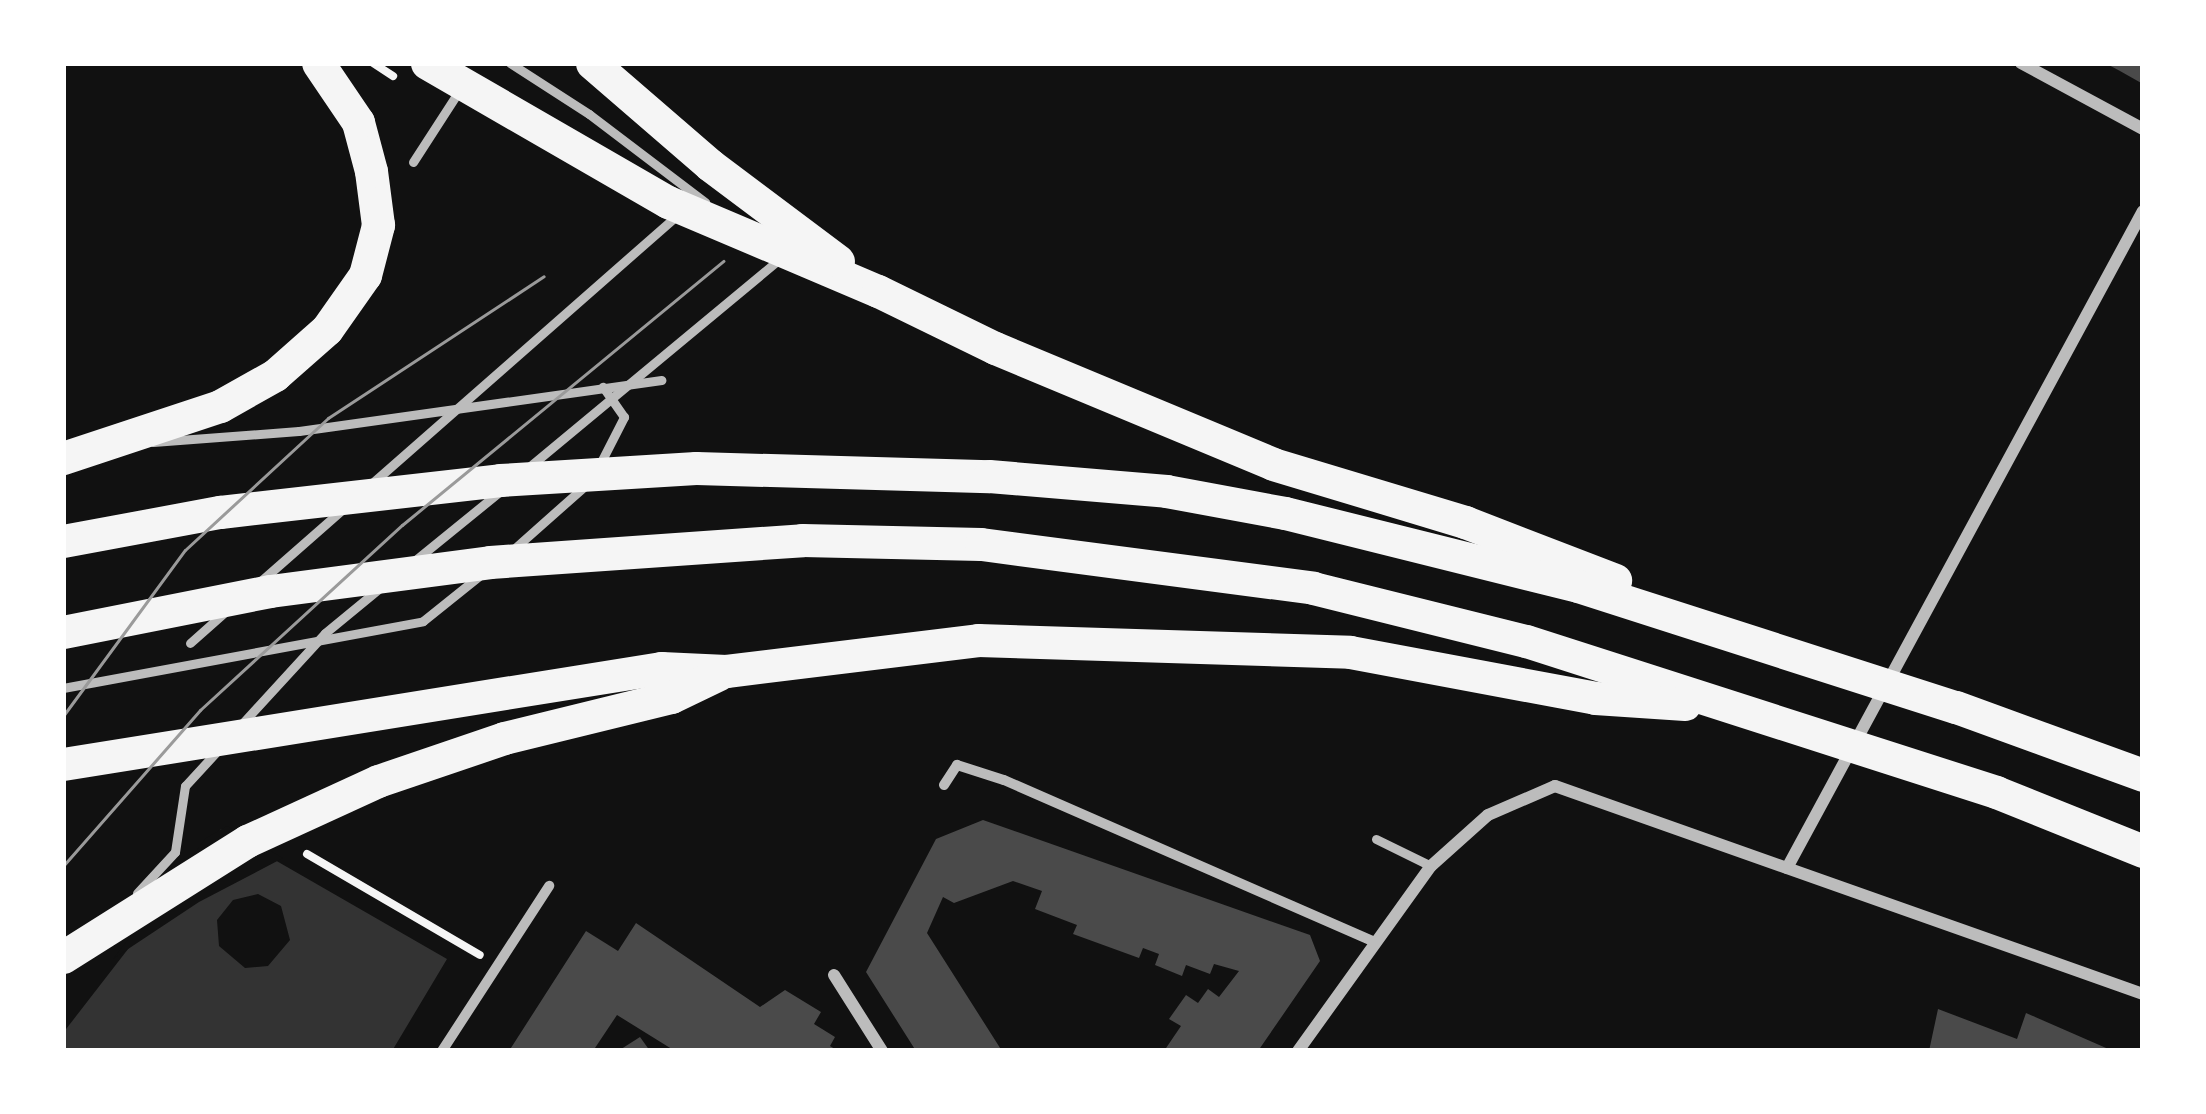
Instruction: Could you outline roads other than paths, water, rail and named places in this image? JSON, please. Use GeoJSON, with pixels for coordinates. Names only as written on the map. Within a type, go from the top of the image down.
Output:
{"type":"FeatureCollection","features":[{"type":"Feature","properties":{"kind":"highway"},"geometry":{"type":"LineString","coordinates":[[63,458],[220,406],[275,375],[327,329],[365,275],[378,225],[370,171],[358,122],[318,63]]}},
{"type":"Feature","properties":{"kind":"highway"},"geometry":{"type":"LineString","coordinates":[[427,63],[668,202],[878,291],[995,348],[1273,464],[1465,522],[1605,572],[1649,607]]}},
{"type":"Feature","properties":{"kind":"highway"},"geometry":{"type":"LineString","coordinates":[[592,63],[710,165],[878,291]]}},
{"type":"Feature","properties":{"kind":"highway"},"geometry":{"type":"LineString","coordinates":[[63,541],[220,512],[500,480],[696,468],[989,476],[1166,491],[1285,513],[1649,607],[2143,775]]}},
{"type":"Feature","properties":{"kind":"highway"},"geometry":{"type":"LineString","coordinates":[[63,632],[270,591],[490,562],[802,540],[982,544],[1313,589],[1526,641],[1996,792],[2143,851]]}},
{"type":"Feature","properties":{"kind":"highway"},"geometry":{"type":"LineString","coordinates":[[63,764],[661,668],[726,671],[978,640],[1350,652],[1595,698],[1745,708]]}},
{"type":"Feature","properties":{"kind":"highway"},"geometry":{"type":"LineString","coordinates":[[63,957],[248,841],[378,781],[504,738],[670,697],[726,671]]}},
{"type":"Feature","properties":{"kind":"street"},"geometry":{"type":"LineString","coordinates":[[2021,63],[2143,129]]}},
{"type":"Feature","properties":{"kind":"street"},"geometry":{"type":"LineString","coordinates":[[1787,868],[2143,212]]}},
{"type":"Feature","properties":{"kind":"street"},"geometry":{"type":"LineString","coordinates":[[944,785],[957,765],[1004,780],[1373,941]]}},
{"type":"Feature","properties":{"kind":"street"},"geometry":{"type":"LineString","coordinates":[[1298,1051],[1431,866],[1488,815],[1555,786],[2143,994]]}},
{"type":"Feature","properties":{"kind":"street"},"geometry":{"type":"LineString","coordinates":[[442,1051],[549,886]]}},
{"type":"Feature","properties":{"kind":"street"},"geometry":{"type":"LineString","coordinates":[[834,975],[882,1051]]}},
{"type":"Feature","properties":{"kind":"lane"},"geometry":{"type":"LineString","coordinates":[[63,971],[175,852],[185,786],[325,633],[784,260],[589,114],[510,63]]}},
{"type":"Feature","properties":{"kind":"lane"},"geometry":{"type":"LineString","coordinates":[[413,162],[466,79]]}},
{"type":"Feature","properties":{"kind":"lane"},"geometry":{"type":"LineString","coordinates":[[190,643],[698,197]]}},
{"type":"Feature","properties":{"kind":"lane"},"geometry":{"type":"LineString","coordinates":[[118,442],[231,439],[661,380]]}},
{"type":"Feature","properties":{"kind":"lane"},"geometry":{"type":"LineString","coordinates":[[63,688],[423,621],[585,489],[624,417],[603,386]]}},
{"type":"Feature","properties":{"kind":"lane"},"geometry":{"type":"LineString","coordinates":[[1376,839],[1431,866]]}},
{"type":"Feature","properties":{"kind":"tram line"},"geometry":{"type":"LineString","coordinates":[[63,866],[200,710],[402,525],[723,261]]}},
{"type":"Feature","properties":{"kind":"tram line"},"geometry":{"type":"LineString","coordinates":[[63,716],[185,550],[328,418],[544,276]]}}]}
